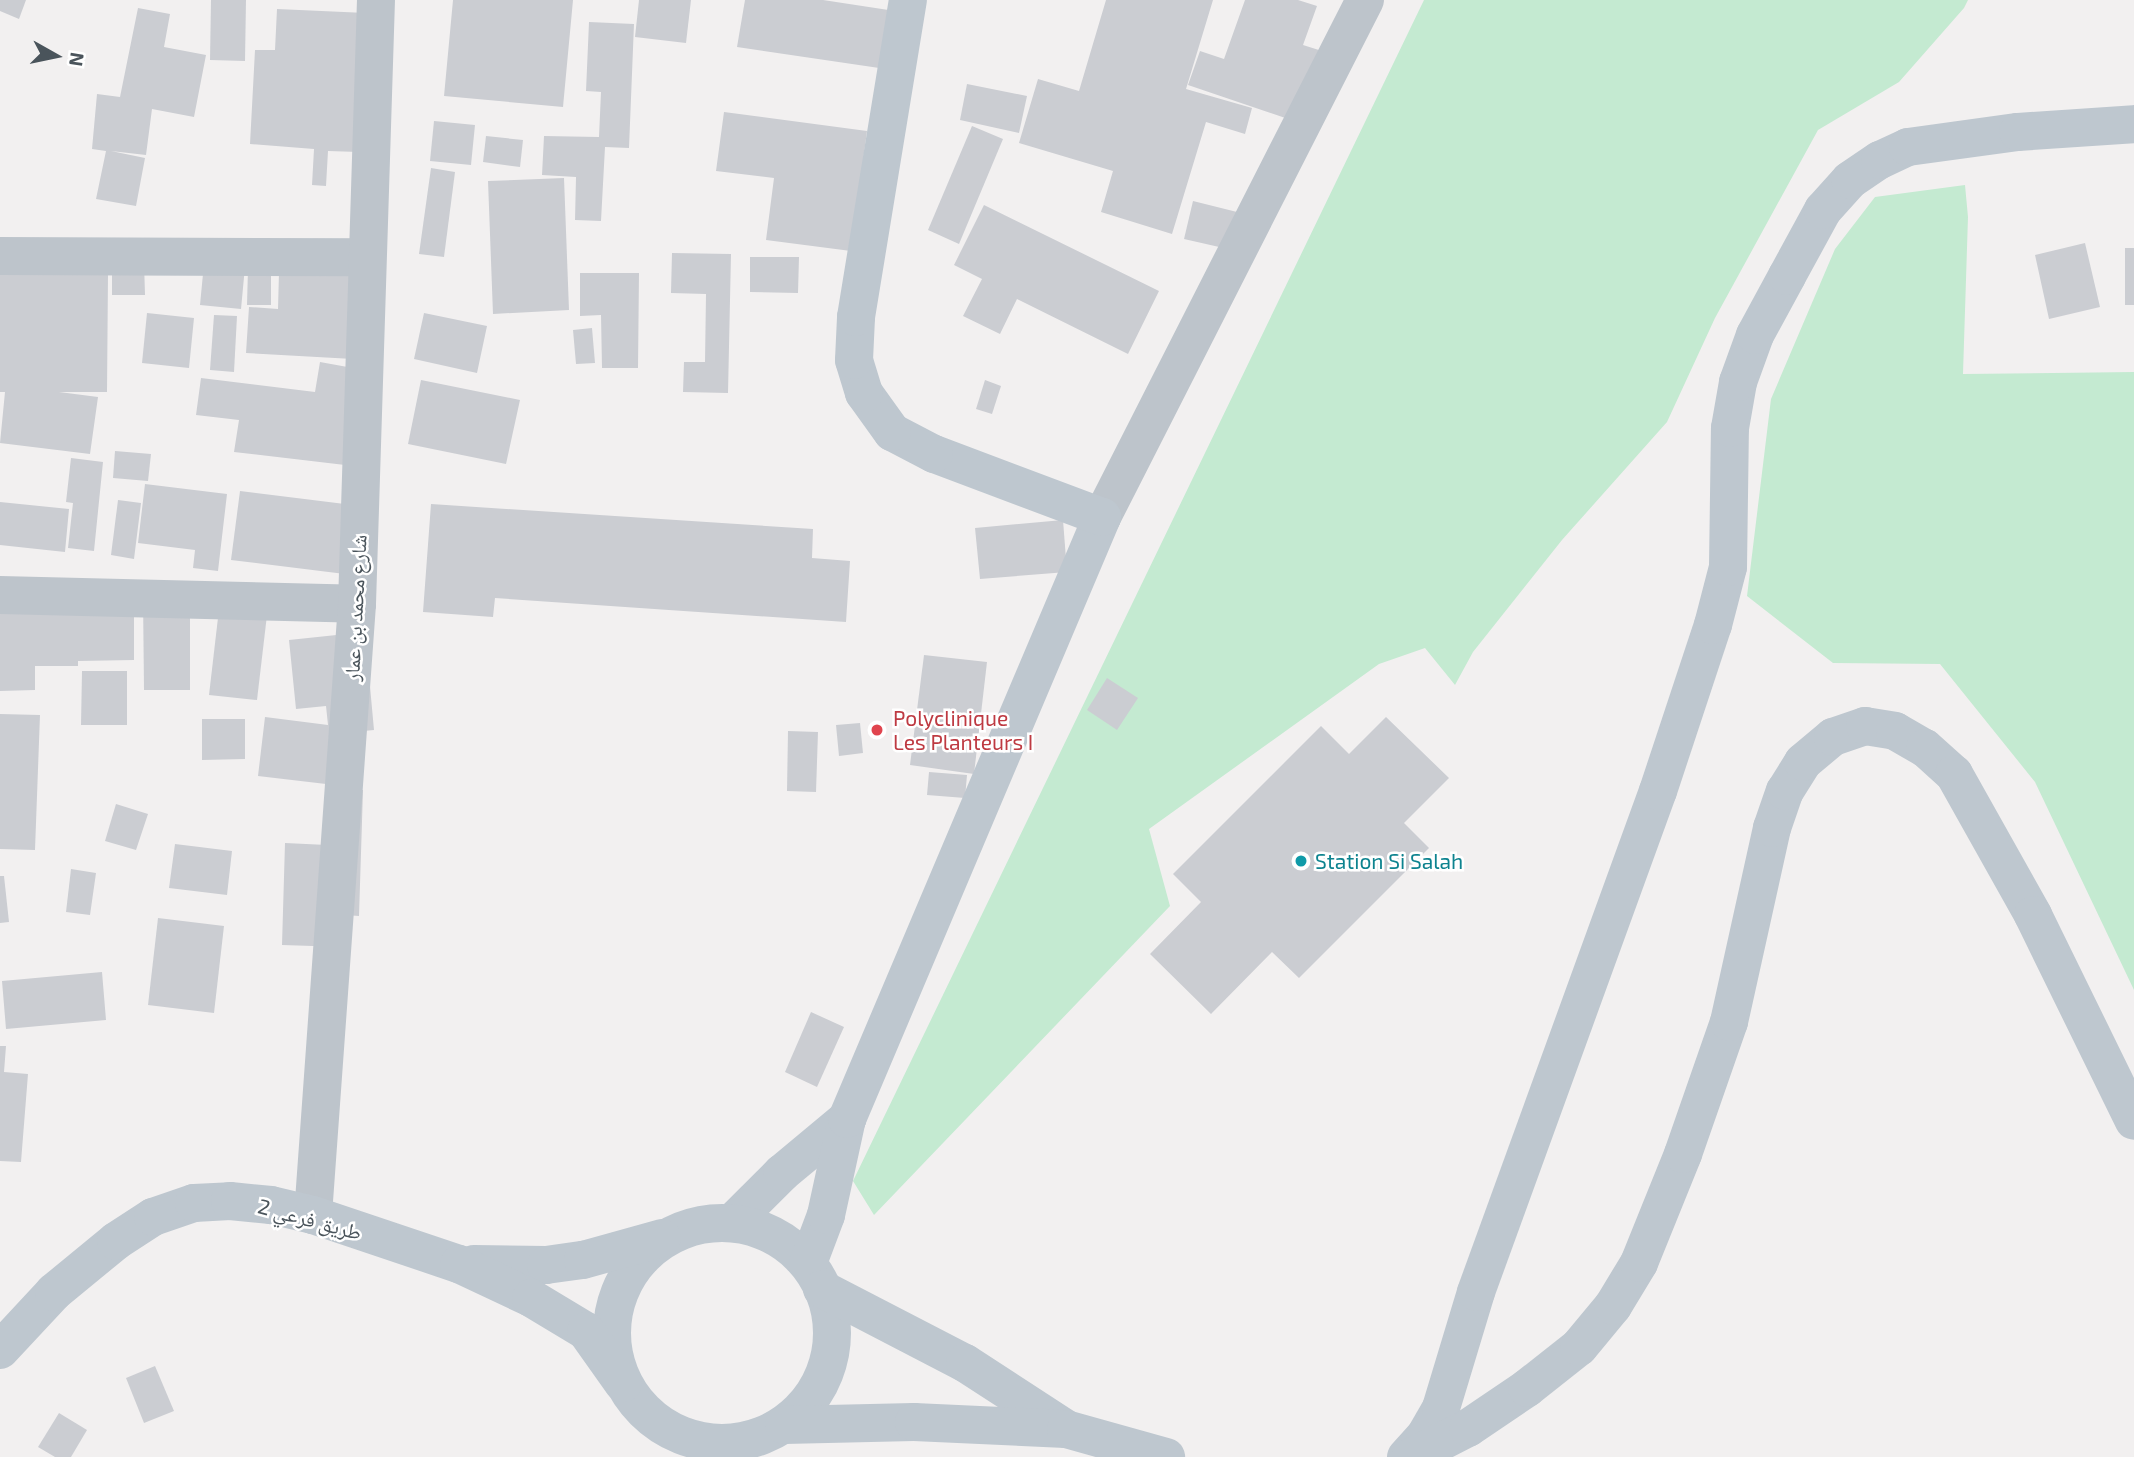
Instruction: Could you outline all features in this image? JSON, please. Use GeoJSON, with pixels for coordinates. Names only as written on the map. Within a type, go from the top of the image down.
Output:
{"type":"FeatureCollection","features":[{"type":"Feature","properties":{"kind":"street","name":"شارع محمد بن عمار"},"geometry":{"type":"LineString","coordinates":[[313,1215],[357,604],[376,0]]}},
{"type":"Feature","properties":{"kind":"street"},"geometry":{"type":"LineString","coordinates":[[908,0],[856,317],[854,360],[864,393],[892,432],[924,448],[1102,517]]}},
{"type":"Feature","properties":{"kind":"street"},"geometry":{"type":"LineString","coordinates":[[1066,1429],[965,1363],[815,1276],[786,1243],[761,1229],[733,1223],[698,1224],[667,1237],[641,1257],[622,1285],[615,1307],[612,1352],[623,1383],[646,1413],[676,1434],[712,1444],[750,1440],[784,1425],[806,1404],[822,1378],[831,1349],[831,1318],[815,1276],[847,1118],[1102,517],[1365,0]]}},
{"type":"Feature","properties":{"kind":"street"},"geometry":{"type":"LineString","coordinates":[[1408,1457],[1425,1436],[1441,1408],[1476,1292],[1658,791],[1713,625],[1728,566],[1730,428],[1738,382],[1755,335],[1793,265],[1823,210],[1850,180],[1908,147],[2018,132],[2134,124]]}},
{"type":"Feature","properties":{"kind":"street"},"geometry":{"type":"LineString","coordinates":[[0,256],[367,257]]}},
{"type":"Feature","properties":{"kind":"street"},"geometry":{"type":"LineString","coordinates":[[0,595],[357,604]]}},
{"type":"Feature","properties":{"kind":"street"},"geometry":{"type":"LineString","coordinates":[[1408,1457],[1468,1428],[1579,1347],[1613,1306],[1639,1263],[1683,1154],[1729,1022],[1772,828],[1785,791],[1803,762],[1833,737],[1865,726],[1895,731],[1925,747],[1954,774],[2033,915],[2134,1121]]}},
{"type":"Feature","properties":{"kind":"street"},"geometry":{"type":"LineString","coordinates":[[733,1223],[782,1174],[847,1118]]}},
{"type":"Feature","properties":{"kind":"street","name":"طريق فرعي 2"},"geometry":{"type":"LineString","coordinates":[[0,1350],[54,1292],[116,1241],[153,1217],[194,1203],[230,1201],[313,1215],[459,1264],[531,1298],[586,1331],[623,1383]]}},
{"type":"Feature","properties":{"kind":"street","name":"طريق فرعي 2"},"geometry":{"type":"LineString","coordinates":[[459,1264],[546,1265],[583,1260],[667,1237]]}},
{"type":"Feature","properties":{"kind":"street"},"geometry":{"type":"LineString","coordinates":[[784,1425],[914,1422],[1066,1429],[1166,1457]]}},
{"type":"Feature","properties":{"kind":"green space"},"geometry":{"type":"Polygon","coordinates":[[[1424,0],[1968,0],[1899,82],[1818,130],[1715,318],[1667,422],[1562,540],[1473,652],[1455,685],[1425,648],[1379,664],[1149,829],[1170,906],[874,1215],[853,1181],[1424,0]]]}},
{"type":"Feature","properties":{"kind":"green space"},"geometry":{"type":"Polygon","coordinates":[[[1965,185],[1968,217],[1963,374],[2134,372],[2134,990],[2035,782],[1940,664],[1833,663],[1747,596],[1771,399],[1835,249],[1875,197],[1965,185]]]}},
{"type":"Feature","properties":{"kind":"building"},"geometry":{"type":"Polygon","coordinates":[[[0,0],[26,0],[19,19],[0,11],[0,0]]]}},
{"type":"Feature","properties":{"kind":"building"},"geometry":{"type":"Polygon","coordinates":[[[211,0],[246,0],[245,61],[210,60],[211,0]]]}},
{"type":"Feature","properties":{"kind":"building"},"geometry":{"type":"Polygon","coordinates":[[[453,0],[573,0],[563,107],[444,96],[453,0]]]}},
{"type":"Feature","properties":{"kind":"building"},"geometry":{"type":"Polygon","coordinates":[[[639,0],[691,0],[686,43],[635,37],[639,0]]]}},
{"type":"Feature","properties":{"kind":"building"},"geometry":{"type":"Polygon","coordinates":[[[745,0],[823,0],[895,11],[886,69],[737,47],[745,0]]]}},
{"type":"Feature","properties":{"kind":"building"},"geometry":{"type":"Polygon","coordinates":[[[1106,0],[1213,0],[1186,89],[1252,108],[1245,134],[1206,122],[1172,234],[1101,212],[1113,171],[1019,143],[1038,79],[1079,91],[1106,0]]]}},
{"type":"Feature","properties":{"kind":"building"},"geometry":{"type":"Polygon","coordinates":[[[1245,0],[1298,0],[1317,6],[1303,45],[1322,51],[1297,122],[1188,85],[1200,51],[1224,59],[1245,0]]]}},
{"type":"Feature","properties":{"kind":"building"},"geometry":{"type":"Polygon","coordinates":[[[138,8],[170,14],[164,47],[206,55],[194,117],[152,109],[146,155],[111,151],[145,158],[136,206],[96,199],[106,151],[92,149],[97,94],[120,97],[138,8]]]}},
{"type":"Feature","properties":{"kind":"building"},"geometry":{"type":"Polygon","coordinates":[[[277,9],[366,13],[359,152],[328,151],[326,186],[312,185],[314,149],[250,144],[255,50],[275,50],[277,9]]]}},
{"type":"Feature","properties":{"kind":"building"},"geometry":{"type":"Polygon","coordinates":[[[589,22],[634,24],[629,148],[605,147],[601,221],[575,220],[576,177],[542,175],[544,136],[599,137],[601,92],[586,91],[589,22]]]}},
{"type":"Feature","properties":{"kind":"building"},"geometry":{"type":"Polygon","coordinates":[[[967,84],[1027,96],[1019,133],[960,120],[967,84]]]}},
{"type":"Feature","properties":{"kind":"building"},"geometry":{"type":"Polygon","coordinates":[[[724,112],[867,131],[851,251],[766,240],[774,178],[716,171],[724,112]]]}},
{"type":"Feature","properties":{"kind":"building"},"geometry":{"type":"Polygon","coordinates":[[[434,121],[475,125],[471,165],[430,161],[434,121]]]}},
{"type":"Feature","properties":{"kind":"building"},"geometry":{"type":"Polygon","coordinates":[[[972,126],[1003,139],[959,244],[928,230],[972,126]]]}},
{"type":"Feature","properties":{"kind":"building"},"geometry":{"type":"Polygon","coordinates":[[[486,136],[523,140],[520,167],[483,162],[486,136]]]}},
{"type":"Feature","properties":{"kind":"building"},"geometry":{"type":"Polygon","coordinates":[[[431,168],[455,172],[444,257],[419,254],[431,168]]]}},
{"type":"Feature","properties":{"kind":"building"},"geometry":{"type":"Polygon","coordinates":[[[564,178],[569,310],[493,314],[488,181],[564,178]]]}},
{"type":"Feature","properties":{"kind":"building"},"geometry":{"type":"Polygon","coordinates":[[[1193,201],[1237,212],[1228,249],[1184,239],[1193,201]]]}},
{"type":"Feature","properties":{"kind":"building"},"geometry":{"type":"Polygon","coordinates":[[[984,205],[1159,291],[1128,354],[1017,299],[1000,334],[963,316],[982,279],[954,265],[984,205]]]}},
{"type":"Feature","properties":{"kind":"building"},"geometry":{"type":"Polygon","coordinates":[[[2085,243],[2100,307],[2049,319],[2035,255],[2085,243]]]}},
{"type":"Feature","properties":{"kind":"building"},"geometry":{"type":"Polygon","coordinates":[[[2125,248],[2134,248],[2134,305],[2125,305],[2125,248]]]}},
{"type":"Feature","properties":{"kind":"building"},"geometry":{"type":"Polygon","coordinates":[[[205,253],[246,256],[241,309],[200,305],[205,253]]]}},
{"type":"Feature","properties":{"kind":"building"},"geometry":{"type":"Polygon","coordinates":[[[672,253],[731,254],[728,393],[683,392],[684,362],[705,362],[706,294],[671,293],[672,253]]]}},
{"type":"Feature","properties":{"kind":"building"},"geometry":{"type":"Polygon","coordinates":[[[750,257],[799,257],[798,293],[750,292],[750,257]]]}},
{"type":"Feature","properties":{"kind":"building"},"geometry":{"type":"Polygon","coordinates":[[[112,263],[144,263],[145,295],[112,295],[112,263]]]}},
{"type":"Feature","properties":{"kind":"building"},"geometry":{"type":"Polygon","coordinates":[[[248,268],[271,268],[271,305],[247,305],[248,268]]]}},
{"type":"Feature","properties":{"kind":"building"},"geometry":{"type":"Polygon","coordinates":[[[279,272],[357,276],[353,359],[246,353],[249,307],[278,309],[279,272]]]}},
{"type":"Feature","properties":{"kind":"building"},"geometry":{"type":"Polygon","coordinates":[[[580,273],[639,273],[638,368],[602,368],[601,315],[580,316],[580,273]]]}},
{"type":"Feature","properties":{"kind":"building"},"geometry":{"type":"Polygon","coordinates":[[[0,275],[108,275],[107,392],[59,392],[98,397],[90,454],[0,443],[5,392],[0,392],[0,275]]]}},
{"type":"Feature","properties":{"kind":"building"},"geometry":{"type":"Polygon","coordinates":[[[147,313],[194,318],[189,368],[142,363],[147,313]]]}},
{"type":"Feature","properties":{"kind":"building"},"geometry":{"type":"Polygon","coordinates":[[[424,313],[487,326],[477,373],[414,359],[424,313]]]}},
{"type":"Feature","properties":{"kind":"building"},"geometry":{"type":"Polygon","coordinates":[[[214,315],[237,316],[234,372],[210,370],[214,315]]]}},
{"type":"Feature","properties":{"kind":"building"},"geometry":{"type":"Polygon","coordinates":[[[592,328],[595,363],[576,364],[573,330],[592,328]]]}},
{"type":"Feature","properties":{"kind":"building"},"geometry":{"type":"Polygon","coordinates":[[[320,362],[353,368],[362,467],[234,452],[239,420],[196,415],[201,378],[315,392],[320,362]]]}},
{"type":"Feature","properties":{"kind":"building"},"geometry":{"type":"Polygon","coordinates":[[[421,380],[520,400],[506,464],[408,444],[421,380]]]}},
{"type":"Feature","properties":{"kind":"building"},"geometry":{"type":"Polygon","coordinates":[[[985,380],[1001,386],[992,414],[976,409],[985,380]]]}},
{"type":"Feature","properties":{"kind":"building"},"geometry":{"type":"Polygon","coordinates":[[[115,451],[151,454],[148,481],[113,478],[115,451]]]}},
{"type":"Feature","properties":{"kind":"building"},"geometry":{"type":"Polygon","coordinates":[[[71,458],[103,462],[94,551],[68,548],[73,503],[66,502],[71,458]]]}},
{"type":"Feature","properties":{"kind":"building"},"geometry":{"type":"Polygon","coordinates":[[[145,484],[227,494],[218,571],[193,568],[195,550],[138,543],[145,484]]]}},
{"type":"Feature","properties":{"kind":"building"},"geometry":{"type":"Polygon","coordinates":[[[240,491],[377,508],[369,577],[231,560],[240,491]]]}},
{"type":"Feature","properties":{"kind":"building"},"geometry":{"type":"Polygon","coordinates":[[[118,500],[141,503],[134,559],[111,555],[118,500]]]}},
{"type":"Feature","properties":{"kind":"building"},"geometry":{"type":"Polygon","coordinates":[[[0,502],[69,509],[65,552],[0,545],[0,502]]]}},
{"type":"Feature","properties":{"kind":"building"},"geometry":{"type":"Polygon","coordinates":[[[431,504],[813,529],[812,558],[850,561],[846,622],[495,598],[493,617],[423,612],[431,504]]]}},
{"type":"Feature","properties":{"kind":"building"},"geometry":{"type":"Polygon","coordinates":[[[1063,520],[1067,572],[980,579],[975,528],[1063,520]]]}},
{"type":"Feature","properties":{"kind":"building"},"geometry":{"type":"Polygon","coordinates":[[[134,588],[134,660],[78,661],[78,666],[35,666],[35,690],[0,691],[0,602],[134,588]]]}},
{"type":"Feature","properties":{"kind":"building"},"geometry":{"type":"Polygon","coordinates":[[[190,596],[190,690],[144,690],[143,597],[190,596]]]}},
{"type":"Feature","properties":{"kind":"building"},"geometry":{"type":"Polygon","coordinates":[[[219,609],[267,615],[257,700],[209,695],[219,609]]]}},
{"type":"Feature","properties":{"kind":"building"},"geometry":{"type":"Polygon","coordinates":[[[365,632],[374,730],[332,734],[326,784],[258,776],[265,717],[328,725],[326,706],[296,709],[289,640],[365,632]]]}},
{"type":"Feature","properties":{"kind":"building"},"geometry":{"type":"Polygon","coordinates":[[[924,655],[987,662],[974,774],[910,765],[924,655]]]}},
{"type":"Feature","properties":{"kind":"building"},"geometry":{"type":"Polygon","coordinates":[[[82,671],[127,671],[127,725],[81,725],[82,671]]]}},
{"type":"Feature","properties":{"kind":"building"},"geometry":{"type":"Polygon","coordinates":[[[1107,678],[1138,698],[1117,730],[1087,710],[1107,678]]]}},
{"type":"Feature","properties":{"kind":"building"},"geometry":{"type":"Polygon","coordinates":[[[0,714],[40,715],[35,850],[0,849],[0,714]]]}},
{"type":"Feature","properties":{"kind":"building","name":"Station Si Salah"},"geometry":{"type":"Polygon","coordinates":[[[1386,717],[1449,778],[1404,823],[1429,848],[1299,978],[1272,952],[1211,1014],[1150,954],[1201,902],[1173,874],[1321,726],[1349,754],[1386,717]]]}},
{"type":"Feature","properties":{"kind":"building"},"geometry":{"type":"Polygon","coordinates":[[[202,719],[245,719],[245,759],[202,760],[202,719]]]}},
{"type":"Feature","properties":{"kind":"building"},"geometry":{"type":"Polygon","coordinates":[[[860,723],[863,753],[839,756],[836,725],[860,723]]]}},
{"type":"Feature","properties":{"kind":"building"},"geometry":{"type":"Polygon","coordinates":[[[788,731],[818,732],[816,792],[787,791],[788,731]]]}},
{"type":"Feature","properties":{"kind":"building"},"geometry":{"type":"Polygon","coordinates":[[[929,772],[967,775],[965,798],[927,795],[929,772]]]}},
{"type":"Feature","properties":{"kind":"building"},"geometry":{"type":"Polygon","coordinates":[[[329,789],[363,790],[359,916],[345,915],[344,947],[282,945],[285,843],[327,845],[329,789]]]}},
{"type":"Feature","properties":{"kind":"building"},"geometry":{"type":"Polygon","coordinates":[[[116,804],[148,814],[136,850],[105,841],[116,804]]]}},
{"type":"Feature","properties":{"kind":"building"},"geometry":{"type":"Polygon","coordinates":[[[175,844],[232,851],[227,895],[169,888],[175,844]]]}},
{"type":"Feature","properties":{"kind":"building"},"geometry":{"type":"Polygon","coordinates":[[[71,869],[96,873],[90,915],[66,912],[71,869]]]}},
{"type":"Feature","properties":{"kind":"building"},"geometry":{"type":"Polygon","coordinates":[[[0,876],[4,876],[9,922],[0,923],[0,876]]]}},
{"type":"Feature","properties":{"kind":"building"},"geometry":{"type":"Polygon","coordinates":[[[158,918],[224,926],[214,1013],[148,1005],[158,918]]]}},
{"type":"Feature","properties":{"kind":"building"},"geometry":{"type":"Polygon","coordinates":[[[102,972],[106,1020],[6,1029],[2,981],[102,972]]]}},
{"type":"Feature","properties":{"kind":"building"},"geometry":{"type":"Polygon","coordinates":[[[811,1012],[844,1027],[817,1087],[785,1072],[811,1012]]]}},
{"type":"Feature","properties":{"kind":"building"},"geometry":{"type":"Polygon","coordinates":[[[0,1046],[6,1046],[4,1072],[28,1074],[21,1162],[0,1161],[0,1046]]]}},
{"type":"Feature","properties":{"kind":"building"},"geometry":{"type":"Polygon","coordinates":[[[155,1366],[174,1411],[144,1423],[126,1378],[155,1366]]]}},
{"type":"Feature","properties":{"kind":"building"},"geometry":{"type":"Polygon","coordinates":[[[59,1413],[87,1430],[71,1457],[55,1457],[38,1447],[59,1413]]]}},
{"type":"Feature","properties":{"kind":"place","name":"Polyclinique Les Planteurs I"},"geometry":{"type":"Point","coordinates":[877,730]}},
{"type":"Feature","properties":{"kind":"place","name":"Station Si Salah"},"geometry":{"type":"Point","coordinates":[1301,861]}}]}
